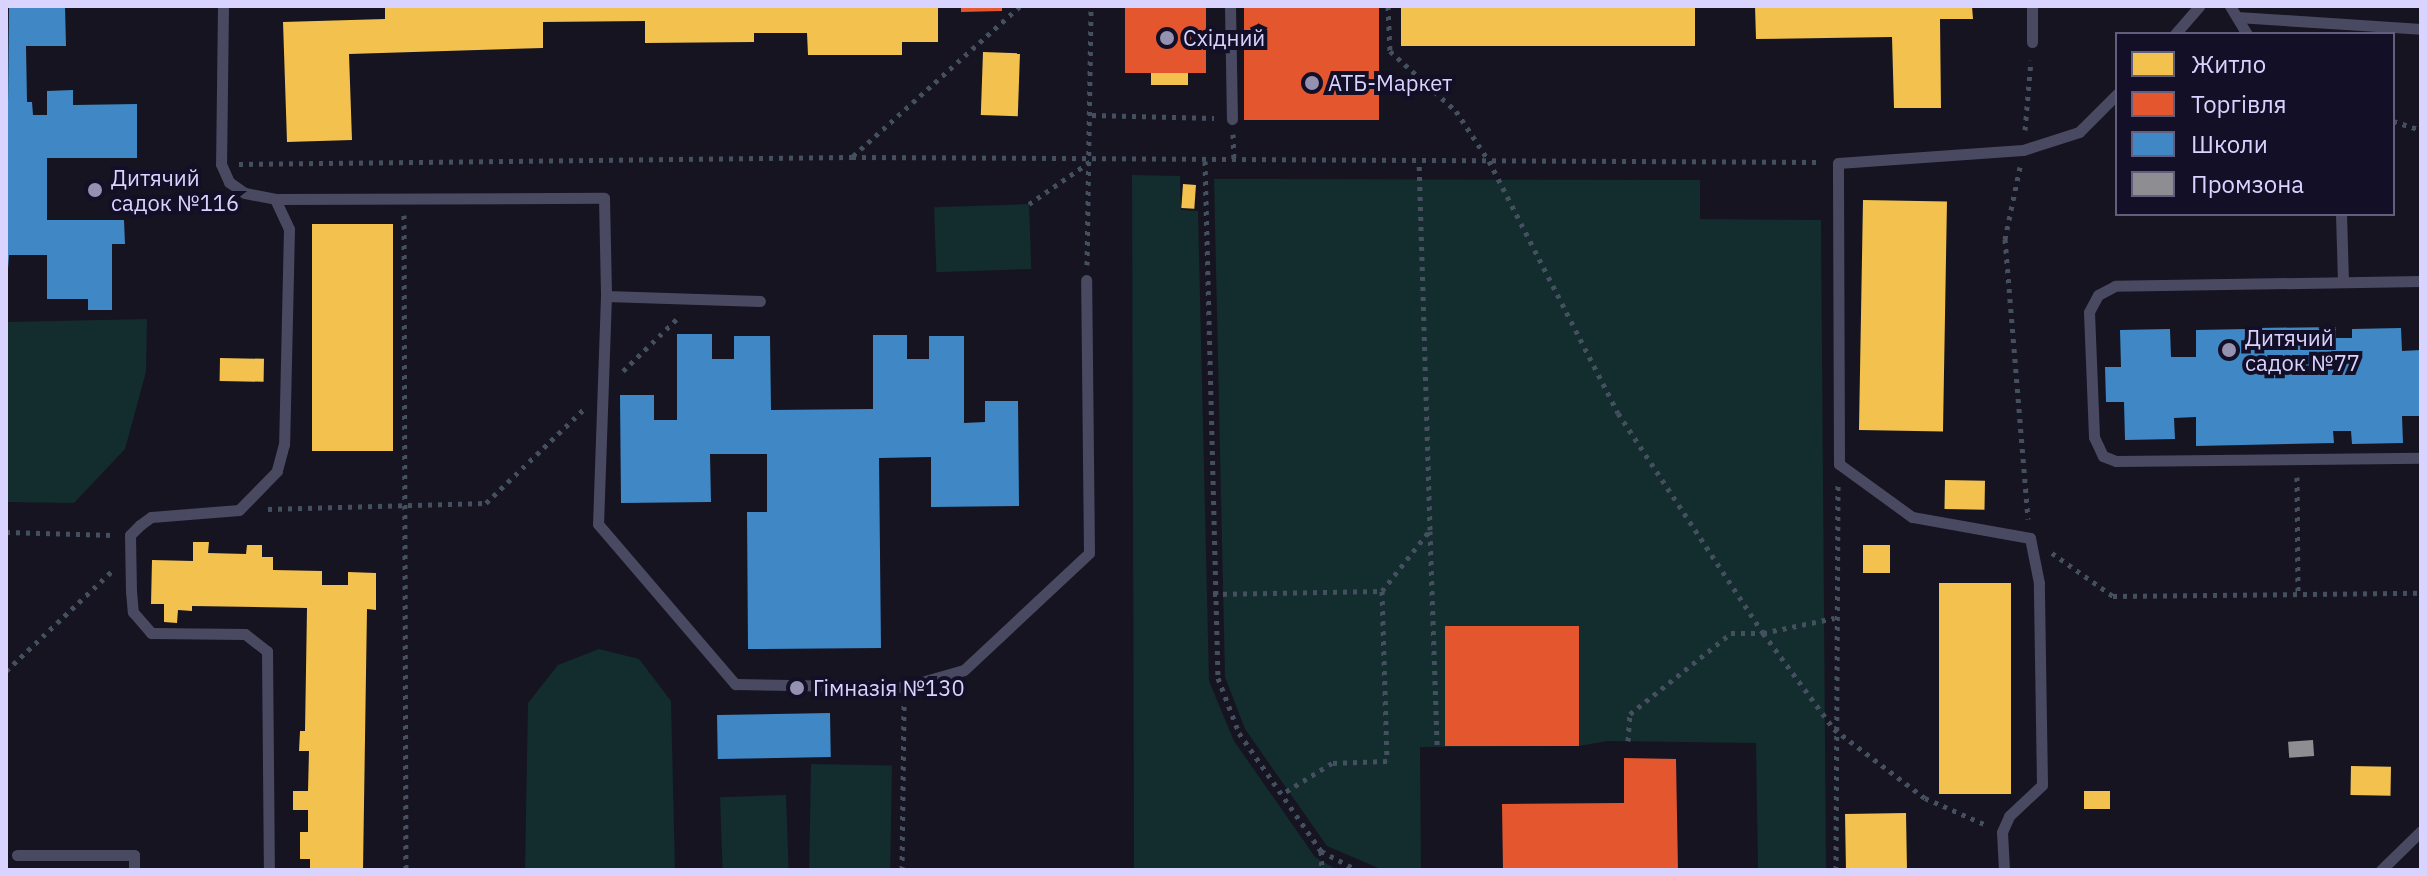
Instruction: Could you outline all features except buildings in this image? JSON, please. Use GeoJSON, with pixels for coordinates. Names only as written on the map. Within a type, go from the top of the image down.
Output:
{"type":"FeatureCollection","features":[{"type":"Feature","properties":{"kind":"lane"},"geometry":{"type":"LineString","coordinates":[[223,6],[221,164],[229,182],[245,193],[275,199],[604,198],[606,296],[598,524],[735,684],[904,687],[964,670],[1089,553],[1086,280]]}},
{"type":"Feature","properties":{"kind":"lane"},"geometry":{"type":"LineString","coordinates":[[1230,6],[1232,119]]}},
{"type":"Feature","properties":{"kind":"lane"},"geometry":{"type":"LineString","coordinates":[[2032,6],[2032,42]]}},
{"type":"Feature","properties":{"kind":"lane"},"geometry":{"type":"LineString","coordinates":[[2177,32],[2199,6]]}},
{"type":"Feature","properties":{"kind":"lane"},"geometry":{"type":"LineString","coordinates":[[2233,11],[2421,29]]}},
{"type":"Feature","properties":{"kind":"lane"},"geometry":{"type":"LineString","coordinates":[[2233,11],[2246,32]]}},
{"type":"Feature","properties":{"kind":"lane"},"geometry":{"type":"LineString","coordinates":[[2004,870],[2002,832],[2009,816],[2042,785],[2039,583],[2030,538],[1912,517],[1839,464],[1838,163],[2023,150],[2079,132],[2115,96]]}},
{"type":"Feature","properties":{"kind":"lane"},"geometry":{"type":"LineString","coordinates":[[269,870],[267,651],[245,634],[151,633],[133,612],[130,535],[151,517],[239,510],[277,471],[284,444],[289,229],[275,199]]}},
{"type":"Feature","properties":{"kind":"lane"},"geometry":{"type":"LineString","coordinates":[[2341,216],[2343,281]]}},
{"type":"Feature","properties":{"kind":"lane"},"geometry":{"type":"LineString","coordinates":[[2421,281],[2115,286],[2098,295],[2089,312],[2094,437],[2103,456],[2116,461],[2421,458]]}},
{"type":"Feature","properties":{"kind":"lane"},"geometry":{"type":"LineString","coordinates":[[606,296],[760,301]]}},
{"type":"Feature","properties":{"kind":"lane"},"geometry":{"type":"LineString","coordinates":[[2381,870],[2421,831]]}},
{"type":"Feature","properties":{"kind":"lane"},"geometry":{"type":"LineString","coordinates":[[17,855],[134,855],[134,870]]}},
{"type":"Feature","properties":{"kind":"path"},"geometry":{"type":"LineString","coordinates":[[852,157],[1020,6]]}},
{"type":"Feature","properties":{"kind":"path"},"geometry":{"type":"LineString","coordinates":[[1086,280],[1092,161],[1091,6]]}},
{"type":"Feature","properties":{"kind":"path"},"geometry":{"type":"LineString","coordinates":[[1388,6],[1390,51],[1456,111],[1489,161],[1618,413],[1763,633],[1834,729],[1925,798],[2002,832]]}},
{"type":"Feature","properties":{"kind":"path"},"geometry":{"type":"LineString","coordinates":[[2032,42],[2023,150],[2005,239],[2030,538],[2113,596],[2421,593]]}},
{"type":"Feature","properties":{"kind":"path"},"geometry":{"type":"LineString","coordinates":[[1092,115],[1232,119]]}},
{"type":"Feature","properties":{"kind":"path"},"geometry":{"type":"LineString","coordinates":[[2395,122],[2421,130]]}},
{"type":"Feature","properties":{"kind":"path"},"geometry":{"type":"LineString","coordinates":[[221,164],[402,165],[852,157],[1092,161],[1838,163]]}},
{"type":"Feature","properties":{"kind":"path"},"geometry":{"type":"LineString","coordinates":[[1029,204],[1092,161]]}},
{"type":"Feature","properties":{"kind":"path"},"geometry":{"type":"LineString","coordinates":[[1205,161],[1213,594],[1218,678],[1239,733],[1321,851],[1357,870]]}},
{"type":"Feature","properties":{"kind":"path"},"geometry":{"type":"LineString","coordinates":[[1419,161],[1437,747]]}},
{"type":"Feature","properties":{"kind":"path"},"geometry":{"type":"LineString","coordinates":[[402,165],[407,506],[406,870]]}},
{"type":"Feature","properties":{"kind":"path"},"geometry":{"type":"LineString","coordinates":[[239,510],[486,503],[697,299]]}},
{"type":"Feature","properties":{"kind":"path"},"geometry":{"type":"LineString","coordinates":[[2297,458],[2298,592]]}},
{"type":"Feature","properties":{"kind":"path"},"geometry":{"type":"LineString","coordinates":[[1836,870],[1834,618],[1839,464]]}},
{"type":"Feature","properties":{"kind":"path"},"geometry":{"type":"LineString","coordinates":[[1281,794],[1332,763],[1387,761],[1382,591],[1430,530]]}},
{"type":"Feature","properties":{"kind":"path"},"geometry":{"type":"LineString","coordinates":[[6,532],[130,535]]}},
{"type":"Feature","properties":{"kind":"path"},"geometry":{"type":"LineString","coordinates":[[6,671],[131,554]]}},
{"type":"Feature","properties":{"kind":"path"},"geometry":{"type":"LineString","coordinates":[[1213,594],[1382,591]]}},
{"type":"Feature","properties":{"kind":"path"},"geometry":{"type":"LineString","coordinates":[[1628,741],[1630,714],[1731,633],[1763,633],[1834,618]]}},
{"type":"Feature","properties":{"kind":"path"},"geometry":{"type":"LineString","coordinates":[[902,870],[904,687]]}},
{"type":"Feature","properties":{"kind":"path"},"geometry":{"type":"LineString","coordinates":[[1321,851],[1322,870]]}},
{"type":"Feature","properties":{"kind":"green space"},"geometry":{"type":"Polygon","coordinates":[[[1132,175],[1180,176],[1181,210],[1198,211],[1209,681],[1234,741],[1315,857],[1337,870],[1134,870],[1132,175]]]}},
{"type":"Feature","properties":{"kind":"green space"},"geometry":{"type":"Polygon","coordinates":[[[1214,179],[1700,180],[1700,219],[1821,220],[1826,870],[1758,870],[1756,743],[1608,741],[1579,746],[1420,747],[1421,870],[1383,870],[1327,846],[1245,729],[1225,677],[1214,179]]]}},
{"type":"Feature","properties":{"kind":"green space"},"geometry":{"type":"Polygon","coordinates":[[[1029,204],[1031,269],[936,272],[934,207],[1029,204]]]}},
{"type":"Feature","properties":{"kind":"green space"},"geometry":{"type":"Polygon","coordinates":[[[147,319],[146,372],[125,449],[74,503],[6,502],[6,322],[147,319]]]}},
{"type":"Feature","properties":{"kind":"green space"},"geometry":{"type":"Polygon","coordinates":[[[599,649],[639,659],[671,701],[675,870],[525,870],[528,703],[558,665],[599,649]]]}},
{"type":"Feature","properties":{"kind":"green space"},"geometry":{"type":"Polygon","coordinates":[[[811,764],[892,765],[890,870],[809,870],[811,764]]]}},
{"type":"Feature","properties":{"kind":"green space"},"geometry":{"type":"Polygon","coordinates":[[[786,795],[789,870],[723,870],[720,797],[786,795]]]}},
{"type":"Feature","properties":{"kind":"place","name":"Східний"},"geometry":{"type":"Point","coordinates":[1167,38]}},
{"type":"Feature","properties":{"kind":"place","name":"АТБ-Маркет"},"geometry":{"type":"Point","coordinates":[1312,83]}},
{"type":"Feature","properties":{"kind":"place","name":"Дитячий садок №116"},"geometry":{"type":"Point","coordinates":[95,190]}},
{"type":"Feature","properties":{"kind":"place","name":"Дитячий садок №77"},"geometry":{"type":"Point","coordinates":[2229,350]}},
{"type":"Feature","properties":{"kind":"place","name":"Гімназія №130"},"geometry":{"type":"Point","coordinates":[797,688]}}]}
